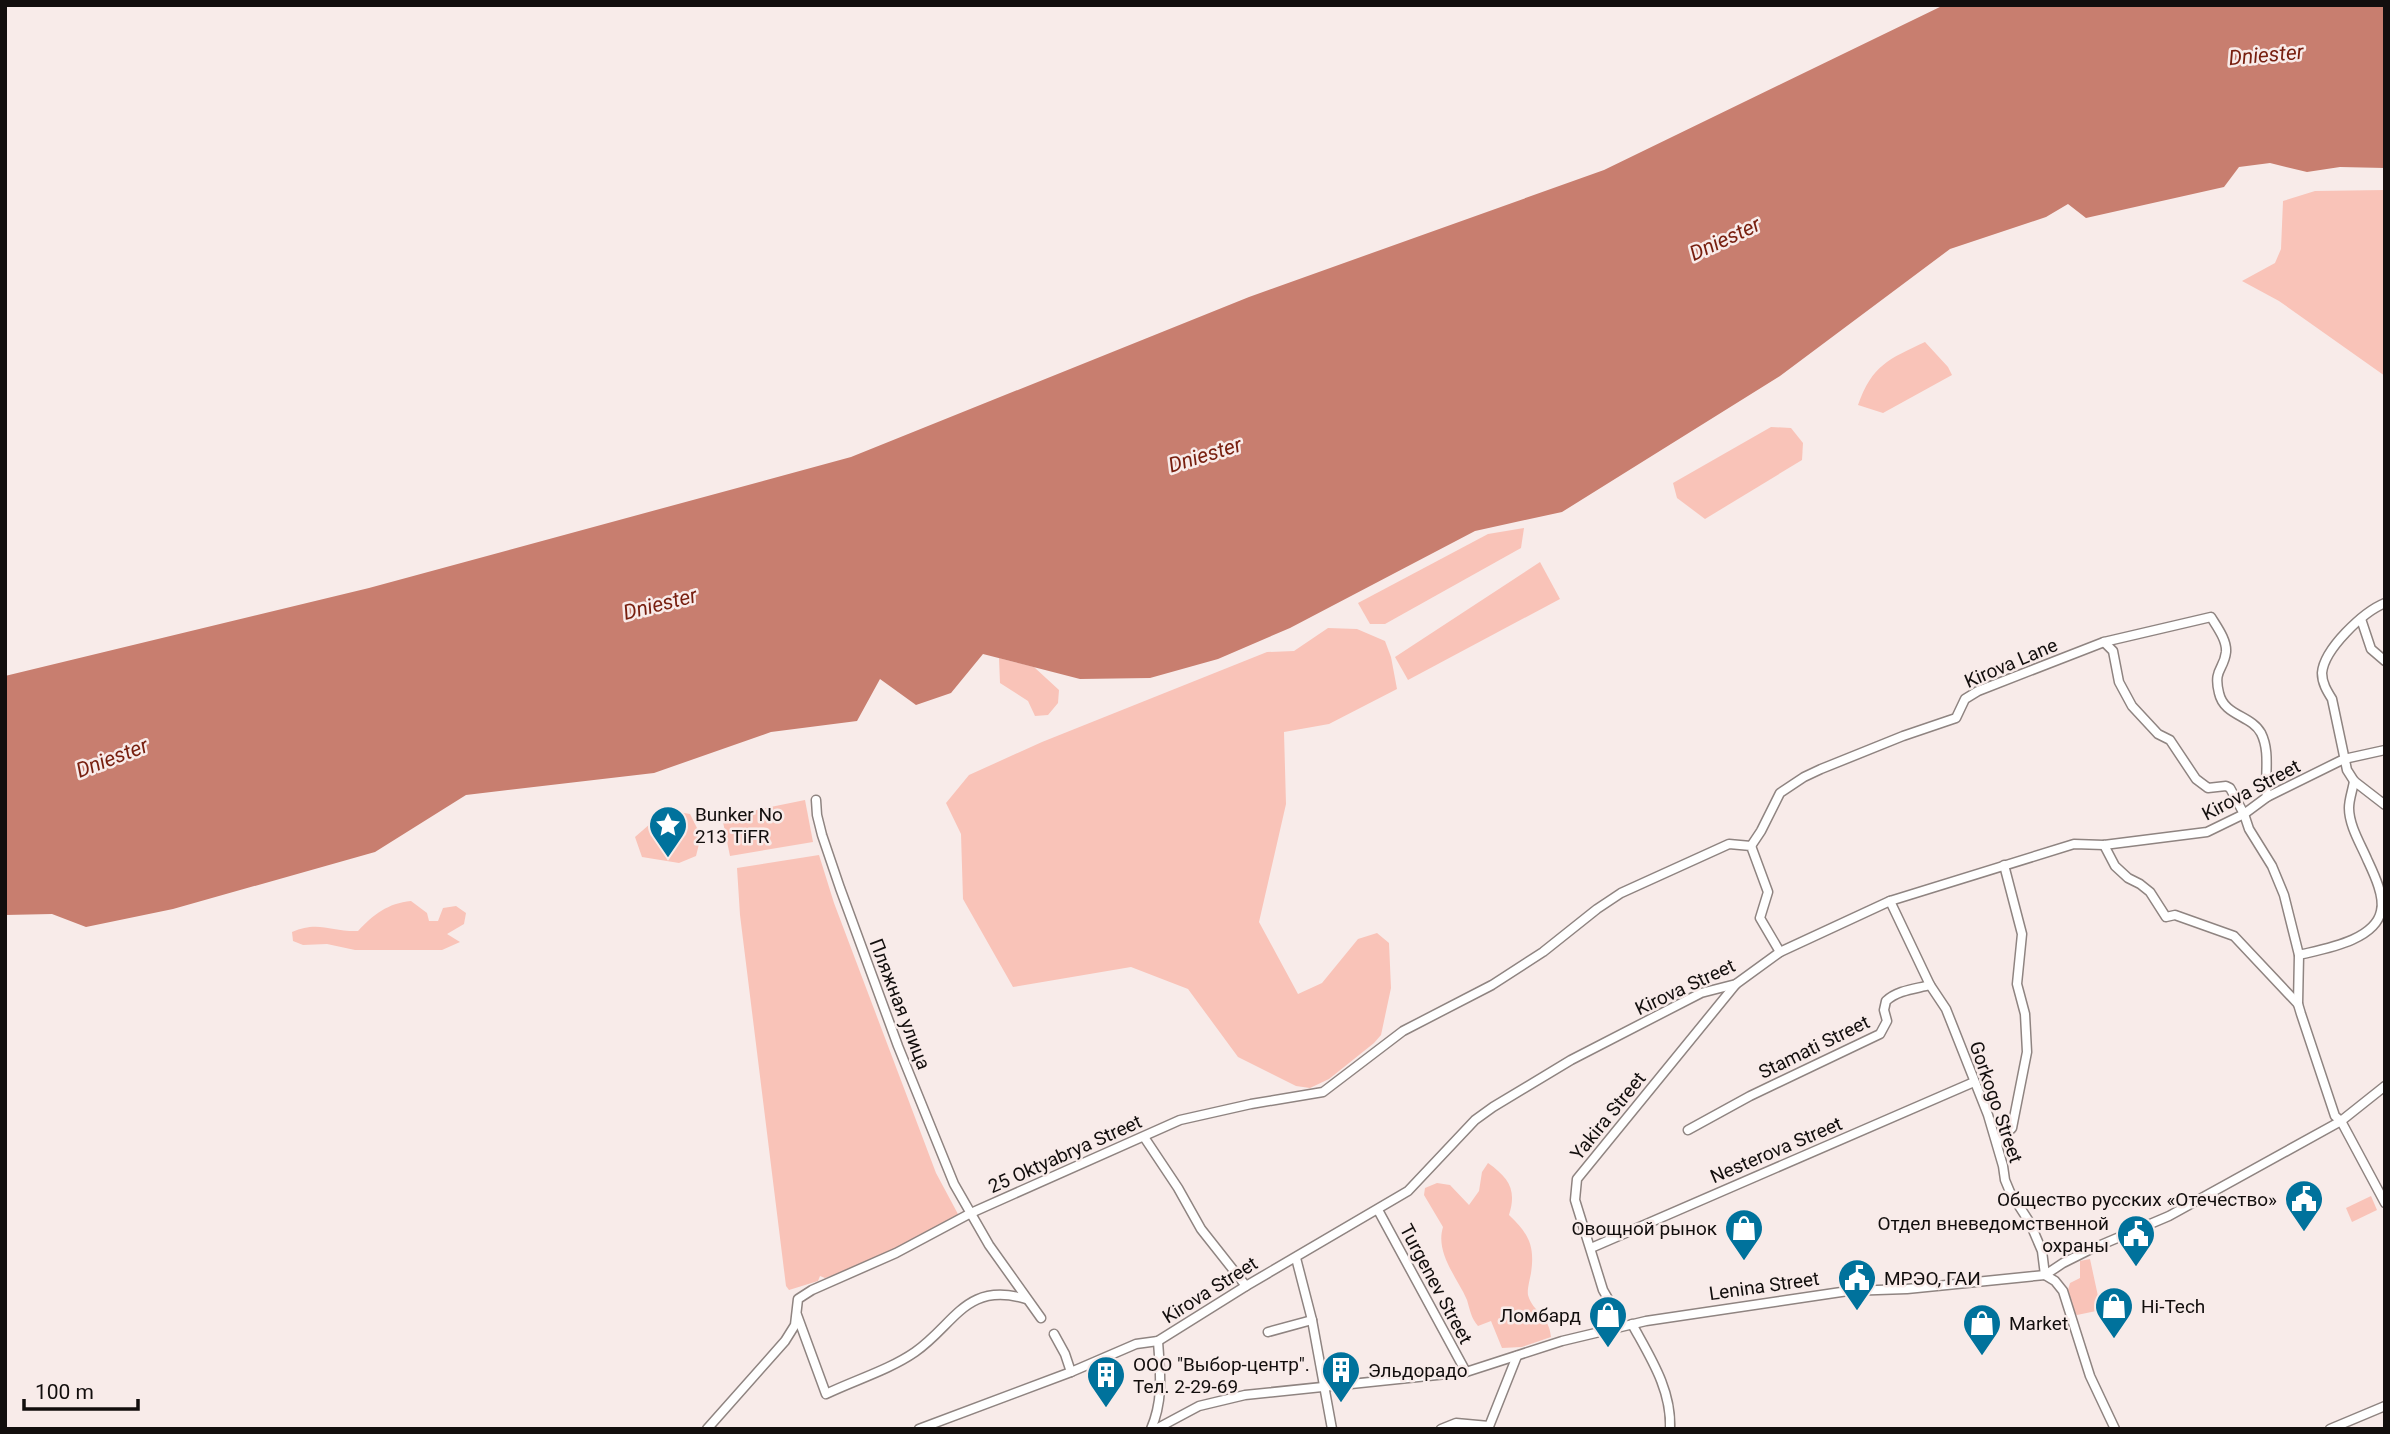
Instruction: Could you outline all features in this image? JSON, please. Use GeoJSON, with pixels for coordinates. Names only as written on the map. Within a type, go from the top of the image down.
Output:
{"type":"FeatureCollection","features":[{"type":"Feature","properties":{"kind":"street"},"geometry":{"type":"LineString","coordinates":[[2385,603],[2361,619],[2333,648],[2326,659],[2322,675],[2332,699],[2344,760],[2354,781],[2385,804]]}},
{"type":"Feature","properties":{"kind":"street","name":"Kirova Lane"},"geometry":{"type":"LineString","coordinates":[[1751,846],[1762,831],[1780,793],[1804,777],[1903,736],[1950,721],[1960,713],[1965,698],[1978,691],[2104,642],[2211,617],[2223,639],[2226,652],[2216,679],[2220,697],[2227,708],[2254,724],[2260,733],[2267,750],[2267,797]]}},
{"type":"Feature","properties":{"kind":"street"},"geometry":{"type":"LineString","coordinates":[[2361,619],[2371,649],[2385,661]]}},
{"type":"Feature","properties":{"kind":"street"},"geometry":{"type":"LineString","coordinates":[[2104,642],[2113,651],[2119,682],[2132,706],[2158,733],[2171,740],[2196,779],[2207,788],[2230,788],[2249,829],[2272,866],[2284,895],[2299,955],[2298,1004],[2335,1116],[2341,1121],[2384,1201]]}},
{"type":"Feature","properties":{"kind":"street","name":"Kirova Street"},"geometry":{"type":"LineString","coordinates":[[919,1429],[1136,1344],[1158,1341],[1246,1286],[1408,1192],[1475,1119],[1571,1060],[1701,993],[1736,984],[1780,952],[1890,901],[2074,844],[2104,845],[2207,832],[2244,814],[2267,797],[2344,760],[2385,750]]}},
{"type":"Feature","properties":{"kind":"street"},"geometry":{"type":"LineString","coordinates":[[2299,955],[2338,946],[2358,937],[2368,931],[2382,911],[2380,896],[2352,822],[2349,807],[2354,781]]}},
{"type":"Feature","properties":{"kind":"street","name":"Пляжная улица"},"geometry":{"type":"LineString","coordinates":[[816,800],[822,835],[840,888],[898,1046],[954,1184],[989,1245],[1041,1318]]}},
{"type":"Feature","properties":{"kind":"street","name":"25 Oktyabrya Street"},"geometry":{"type":"LineString","coordinates":[[707,1429],[785,1341],[795,1325],[798,1299],[812,1290],[897,1253],[971,1213],[1180,1121],[1208,1113],[1323,1092],[1403,1031],[1492,985],[1543,952],[1621,893],[1729,844],[1751,846]]}},
{"type":"Feature","properties":{"kind":"street"},"geometry":{"type":"LineString","coordinates":[[2104,845],[2115,866],[2128,878],[2151,892],[2166,917],[2175,915],[2234,936],[2298,1004]]}},
{"type":"Feature","properties":{"kind":"street"},"geometry":{"type":"LineString","coordinates":[[1751,846],[1769,892],[1760,918],[1780,952]]}},
{"type":"Feature","properties":{"kind":"street"},"geometry":{"type":"LineString","coordinates":[[1997,1143],[2012,1128],[2027,1052],[2025,1014],[2017,984],[2022,934],[2004,865]]}},
{"type":"Feature","properties":{"kind":"street","name":"Gorkogo Street"},"geometry":{"type":"LineString","coordinates":[[1890,901],[1930,985],[1946,1009],[1997,1143],[2005,1180],[2042,1251],[2045,1275],[2055,1281],[2063,1291],[2090,1376],[2115,1429]]}},
{"type":"Feature","properties":{"kind":"street","name":"Yakira Street"},"geometry":{"type":"LineString","coordinates":[[1623,1325],[1604,1290],[1574,1196],[1577,1179],[1736,984]]}},
{"type":"Feature","properties":{"kind":"street","name":"Stamati Street"},"geometry":{"type":"LineString","coordinates":[[1688,1130],[1750,1096],[1880,1034],[1887,1021],[1884,1010],[1886,1001],[1906,990],[1930,985]]}},
{"type":"Feature","properties":{"kind":"street","name":"Nesterova Street"},"geometry":{"type":"LineString","coordinates":[[1591,1248],[1974,1082]]}},
{"type":"Feature","properties":{"kind":"street","name":"Lenina Street"},"geometry":{"type":"LineString","coordinates":[[1153,1429],[1168,1424],[1199,1406],[1245,1395],[1466,1372],[1562,1341],[1623,1325],[1696,1312],[1848,1290],[1907,1289],[2045,1275],[2089,1250],[2169,1216],[2341,1121],[2385,1086]]}},
{"type":"Feature","properties":{"kind":"street"},"geometry":{"type":"LineString","coordinates":[[1144,1137],[1201,1229],[1246,1286]]}},
{"type":"Feature","properties":{"kind":"street","name":"Turgenev Street"},"geometry":{"type":"LineString","coordinates":[[1378,1210],[1466,1372]]}},
{"type":"Feature","properties":{"kind":"street"},"geometry":{"type":"LineString","coordinates":[[1296,1258],[1332,1429]]}},
{"type":"Feature","properties":{"kind":"street"},"geometry":{"type":"LineString","coordinates":[[797,1315],[826,1394],[914,1352],[962,1307],[972,1302],[1001,1295],[1026,1299]]}},
{"type":"Feature","properties":{"kind":"street"},"geometry":{"type":"LineString","coordinates":[[1268,1332],[1311,1320]]}},
{"type":"Feature","properties":{"kind":"street"},"geometry":{"type":"LineString","coordinates":[[1632,1324],[1662,1383],[1671,1417],[1670,1429]]}},
{"type":"Feature","properties":{"kind":"street"},"geometry":{"type":"LineString","coordinates":[[1054,1335],[1071,1371]]}},
{"type":"Feature","properties":{"kind":"street"},"geometry":{"type":"LineString","coordinates":[[1153,1429],[1159,1412],[1162,1384],[1158,1341]]}},
{"type":"Feature","properties":{"kind":"street"},"geometry":{"type":"LineString","coordinates":[[1441,1429],[1456,1423],[1488,1427],[1517,1356]]}},
{"type":"Feature","properties":{"kind":"street"},"geometry":{"type":"LineString","coordinates":[[2330,1429],[2385,1406]]}},
{"type":"Feature","properties":{"kind":"shaded area"},"geometry":{"type":"Polygon","coordinates":[[[2385,190],[2385,376],[2279,301],[2242,281],[2275,263],[2281,249],[2283,201],[2315,191],[2385,190]]]}},
{"type":"Feature","properties":{"kind":"shaded area"},"geometry":{"type":"Polygon","coordinates":[[[1925,342],[1952,375],[1883,413],[1858,405],[1869,381],[1883,365],[1925,342]]]}},
{"type":"Feature","properties":{"kind":"shaded area"},"geometry":{"type":"Polygon","coordinates":[[[1771,427],[1791,428],[1803,443],[1802,460],[1705,519],[1677,498],[1673,483],[1771,427]]]}},
{"type":"Feature","properties":{"kind":"shaded area"},"geometry":{"type":"Polygon","coordinates":[[[1524,528],[1521,548],[1385,624],[1370,624],[1358,603],[1488,534],[1524,528]]]}},
{"type":"Feature","properties":{"kind":"shaded area"},"geometry":{"type":"Polygon","coordinates":[[[1540,562],[1560,599],[1408,680],[1395,657],[1540,562]]]}},
{"type":"Feature","properties":{"kind":"shaded area"},"geometry":{"type":"Polygon","coordinates":[[[1328,628],[1357,629],[1385,641],[1397,689],[1329,724],[1284,732],[1286,804],[1259,922],[1298,994],[1322,983],[1358,939],[1377,933],[1389,943],[1391,988],[1381,1035],[1374,1043],[1329,1079],[1310,1088],[1296,1086],[1238,1057],[1188,989],[1131,967],[1013,987],[963,899],[961,834],[946,803],[969,775],[1042,742],[1267,652],[1294,651],[1328,628]]]}},
{"type":"Feature","properties":{"kind":"shaded area"},"geometry":{"type":"Polygon","coordinates":[[[999,658],[1034,667],[1059,690],[1058,703],[1048,715],[1035,716],[1028,701],[1000,683],[999,658]]]}},
{"type":"Feature","properties":{"kind":"shaded area"},"geometry":{"type":"Polygon","coordinates":[[[805,800],[813,842],[730,856],[722,817],[805,800]]]}},
{"type":"Feature","properties":{"kind":"shaded area"},"geometry":{"type":"Polygon","coordinates":[[[666,810],[690,814],[701,836],[696,856],[679,863],[642,857],[635,837],[666,810]]]}},
{"type":"Feature","properties":{"kind":"shaded area"},"geometry":{"type":"Polygon","coordinates":[[[819,855],[834,903],[936,1173],[959,1216],[876,1258],[825,1278],[820,1276],[818,1281],[789,1290],[786,1286],[740,915],[737,868],[819,855]]]}},
{"type":"Feature","properties":{"kind":"shaded area"},"geometry":{"type":"Polygon","coordinates":[[[411,901],[427,913],[429,921],[438,921],[443,908],[456,906],[466,913],[464,924],[447,934],[460,942],[442,950],[355,950],[327,944],[303,945],[293,941],[292,932],[310,927],[358,931],[382,911],[395,904],[411,901]]]}},
{"type":"Feature","properties":{"kind":"shaded area"},"geometry":{"type":"Polygon","coordinates":[[[1488,1163],[1509,1185],[1512,1198],[1509,1215],[1526,1235],[1531,1248],[1528,1295],[1550,1329],[1551,1337],[1522,1347],[1502,1348],[1491,1321],[1478,1326],[1476,1323],[1444,1255],[1441,1237],[1443,1227],[1424,1195],[1425,1188],[1437,1183],[1450,1185],[1469,1205],[1479,1191],[1482,1172],[1488,1163]]]}},
{"type":"Feature","properties":{"kind":"shaded area"},"geometry":{"type":"Polygon","coordinates":[[[2371,1196],[2377,1210],[2352,1222],[2346,1208],[2371,1196]]]}},
{"type":"Feature","properties":{"kind":"shaded area"},"geometry":{"type":"Polygon","coordinates":[[[2090,1259],[2101,1310],[2077,1315],[2074,1313],[2068,1290],[2070,1283],[2080,1278],[2080,1261],[2090,1259]]]}},
{"type":"Feature","properties":{"kind":"water","name":"Dniester"},"geometry":{"type":"Polygon","coordinates":[[[1944,5],[2385,5],[2385,168],[2340,167],[2307,172],[2270,163],[2239,167],[2224,187],[2086,218],[2068,204],[2046,217],[1950,249],[1780,376],[1562,512],[1475,531],[1290,628],[1218,659],[1150,678],[1080,679],[983,654],[951,693],[916,705],[880,679],[857,721],[771,732],[654,773],[466,795],[375,852],[173,909],[86,927],[52,914],[5,915],[5,676],[369,588],[851,457],[1249,297],[1604,170],[1944,5]]]}},
{"type":"Feature","properties":{"kind":"place","name":"Bunker No 213 TiFR"},"geometry":{"type":"Point","coordinates":[668,859]}},
{"type":"Feature","properties":{"kind":"place","name":"Общество русских «Отечество»"},"geometry":{"type":"Point","coordinates":[2304,1233]}},
{"type":"Feature","properties":{"kind":"place","name":"Овощной рынок"},"geometry":{"type":"Point","coordinates":[1744,1262]}},
{"type":"Feature","properties":{"kind":"place","name":"Отдел вневедомственной охраны"},"geometry":{"type":"Point","coordinates":[2136,1268]}},
{"type":"Feature","properties":{"kind":"place","name":"МРЭО, ГАИ"},"geometry":{"type":"Point","coordinates":[1857,1312]}},
{"type":"Feature","properties":{"kind":"place","name":"Hi-Tech"},"geometry":{"type":"Point","coordinates":[2114,1340]}},
{"type":"Feature","properties":{"kind":"place","name":"Ломбард"},"geometry":{"type":"Point","coordinates":[1608,1349]}},
{"type":"Feature","properties":{"kind":"place","name":"Market"},"geometry":{"type":"Point","coordinates":[1982,1357]}},
{"type":"Feature","properties":{"kind":"place","name":"Эльдорадо"},"geometry":{"type":"Point","coordinates":[1341,1404]}},
{"type":"Feature","properties":{"kind":"place","name":"ООО \"Выбор-центр\". Тел. 2-29-69"},"geometry":{"type":"Point","coordinates":[1106,1409]}}]}
